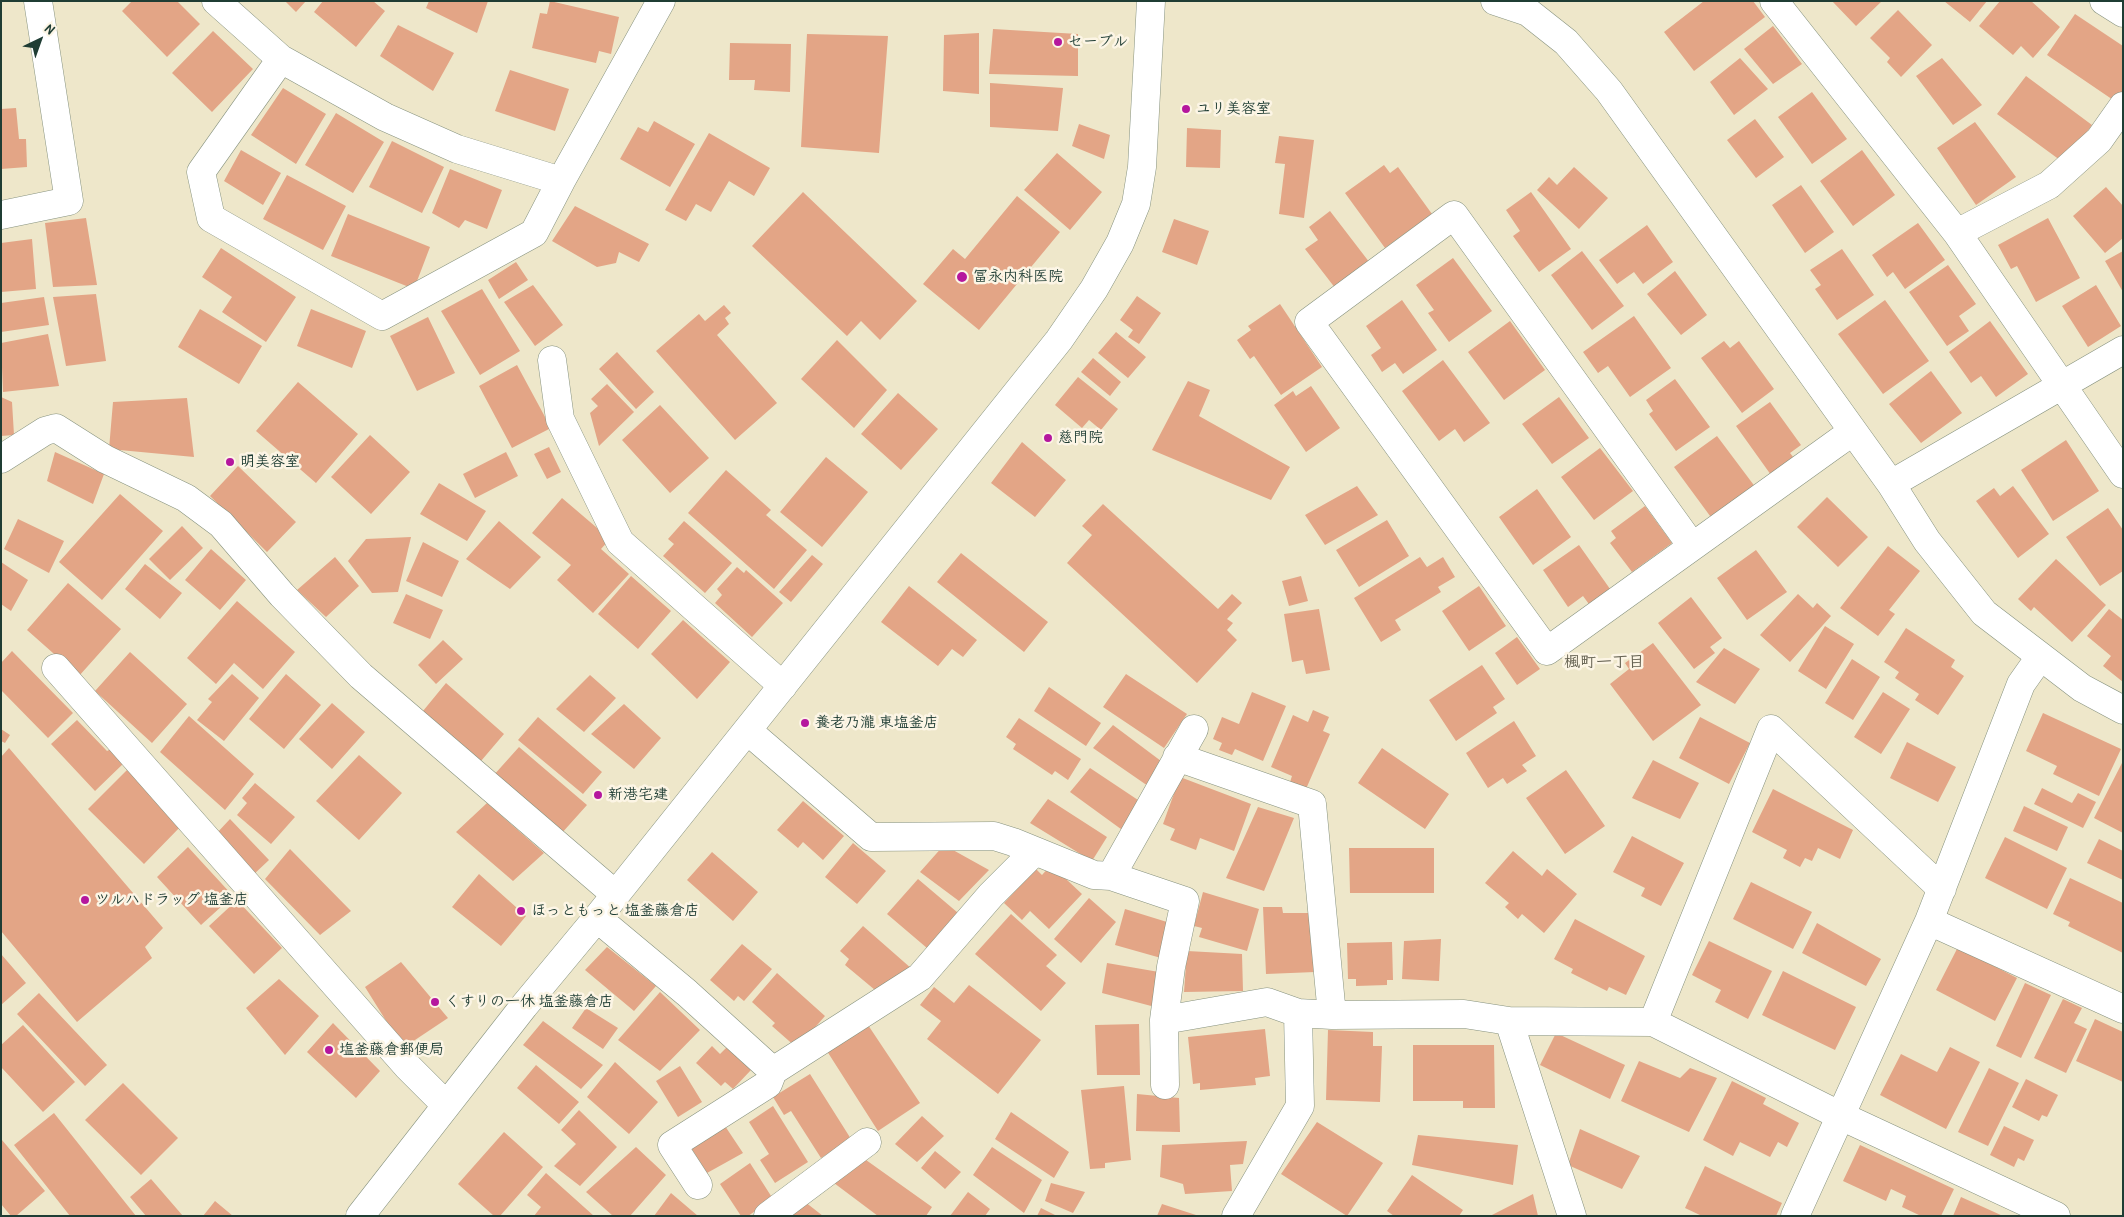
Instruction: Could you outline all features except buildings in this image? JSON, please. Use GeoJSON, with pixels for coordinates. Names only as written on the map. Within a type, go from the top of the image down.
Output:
{"type":"FeatureCollection","features":[{"type":"Feature","properties":{"kind":"street"},"geometry":{"type":"LineString","coordinates":[[1,215],[68,201],[38,1]]}},
{"type":"Feature","properties":{"kind":"street"},"geometry":{"type":"LineString","coordinates":[[216,1],[281,59],[385,117],[457,149],[561,180]]}},
{"type":"Feature","properties":{"kind":"street"},"geometry":{"type":"LineString","coordinates":[[281,59],[201,172],[211,218],[382,316],[534,233],[561,180],[661,1]]}},
{"type":"Feature","properties":{"kind":"street"},"geometry":{"type":"LineString","coordinates":[[360,1216],[446,1105],[748,731],[1059,340],[1094,289],[1120,243],[1136,204],[1142,167],[1151,1]]}},
{"type":"Feature","properties":{"kind":"street"},"geometry":{"type":"LineString","coordinates":[[1495,1],[1528,12],[1558,36],[1609,91],[1891,484],[1926,541],[1984,613],[2040,658],[2082,688],[2123,710]]}},
{"type":"Feature","properties":{"kind":"street"},"geometry":{"type":"LineString","coordinates":[[1774,1],[1957,233],[2123,474]]}},
{"type":"Feature","properties":{"kind":"street"},"geometry":{"type":"LineString","coordinates":[[2104,1],[2123,13]]}},
{"type":"Feature","properties":{"kind":"street"},"geometry":{"type":"LineString","coordinates":[[1957,233],[2049,185],[2099,140],[2123,106]]}},
{"type":"Feature","properties":{"kind":"street"},"geometry":{"type":"LineString","coordinates":[[1692,546],[1454,216],[1308,322],[1546,651],[1852,432]]}},
{"type":"Feature","properties":{"kind":"street"},"geometry":{"type":"LineString","coordinates":[[1891,484],[2123,350]]}},
{"type":"Feature","properties":{"kind":"street"},"geometry":{"type":"LineString","coordinates":[[552,360],[560,419],[620,542],[783,686]]}},
{"type":"Feature","properties":{"kind":"street"},"geometry":{"type":"LineString","coordinates":[[1,459],[45,431],[56,428],[105,459],[186,498],[221,524],[282,595],[361,676],[616,895]]}},
{"type":"Feature","properties":{"kind":"street"},"geometry":{"type":"LineString","coordinates":[[1795,1216],[1929,921],[2021,684],[2040,658]]}},
{"type":"Feature","properties":{"kind":"street"},"geometry":{"type":"LineString","coordinates":[[56,668],[407,1066],[446,1105]]}},
{"type":"Feature","properties":{"kind":"street"},"geometry":{"type":"LineString","coordinates":[[1111,876],[1194,728]]}},
{"type":"Feature","properties":{"kind":"street"},"geometry":{"type":"LineString","coordinates":[[1653,1022],[1771,729],[1942,889]]}},
{"type":"Feature","properties":{"kind":"street"},"geometry":{"type":"LineString","coordinates":[[748,731],[871,838],[994,836],[1094,875],[1111,876],[1185,901],[1171,967],[1164,1020],[1165,1085]]}},
{"type":"Feature","properties":{"kind":"street"},"geometry":{"type":"LineString","coordinates":[[1177,756],[1312,804],[1332,1015]]}},
{"type":"Feature","properties":{"kind":"street"},"geometry":{"type":"LineString","coordinates":[[698,1186],[672,1145],[768,1084],[773,1071],[920,977],[990,895],[1035,851]]}},
{"type":"Feature","properties":{"kind":"street"},"geometry":{"type":"LineString","coordinates":[[597,918],[687,994],[773,1071]]}},
{"type":"Feature","properties":{"kind":"street"},"geometry":{"type":"LineString","coordinates":[[1929,921],[2123,1009]]}},
{"type":"Feature","properties":{"kind":"street"},"geometry":{"type":"LineString","coordinates":[[1164,1020],[1266,1002],[1298,1013],[1332,1015],[1464,1014],[1509,1021],[1653,1022],[1842,1116],[2056,1216]]}},
{"type":"Feature","properties":{"kind":"street"},"geometry":{"type":"LineString","coordinates":[[1236,1216],[1300,1106],[1298,1013]]}},
{"type":"Feature","properties":{"kind":"street"},"geometry":{"type":"LineString","coordinates":[[1509,1021],[1572,1216]]}},
{"type":"Feature","properties":{"kind":"street"},"geometry":{"type":"LineString","coordinates":[[768,1216],[867,1142]]}},
{"type":"Feature","properties":{"kind":"place","name":"セーブル"},"geometry":{"type":"Point","coordinates":[1058,42]}},
{"type":"Feature","properties":{"kind":"place","name":"ユリ美容室"},"geometry":{"type":"Point","coordinates":[1186,109]}},
{"type":"Feature","properties":{"kind":"place","name":"冨永内科医院"},"geometry":{"type":"Point","coordinates":[962,277]}},
{"type":"Feature","properties":{"kind":"place","name":"慈門院"},"geometry":{"type":"Point","coordinates":[1048,438]}},
{"type":"Feature","properties":{"kind":"place","name":"明美容室"},"geometry":{"type":"Point","coordinates":[230,462]}},
{"type":"Feature","properties":{"kind":"place","name":"養老乃瀧 東塩釜店"},"geometry":{"type":"Point","coordinates":[805,723]}},
{"type":"Feature","properties":{"kind":"place","name":"新港宅建"},"geometry":{"type":"Point","coordinates":[598,795]}},
{"type":"Feature","properties":{"kind":"place","name":"ツルハドラッグ 塩釜店"},"geometry":{"type":"Point","coordinates":[85,900]}},
{"type":"Feature","properties":{"kind":"place","name":"ほっともっと 塩釜藤倉店"},"geometry":{"type":"Point","coordinates":[521,911]}},
{"type":"Feature","properties":{"kind":"place","name":"くすりの一休 塩釜藤倉店"},"geometry":{"type":"Point","coordinates":[435,1002]}},
{"type":"Feature","properties":{"kind":"place","name":"塩釜藤倉郵便局"},"geometry":{"type":"Point","coordinates":[329,1050]}},
{"type":"Feature","properties":{"kind":"district","name":"楓町一丁目"},"geometry":{"type":"Point","coordinates":[1604,663]}}]}
